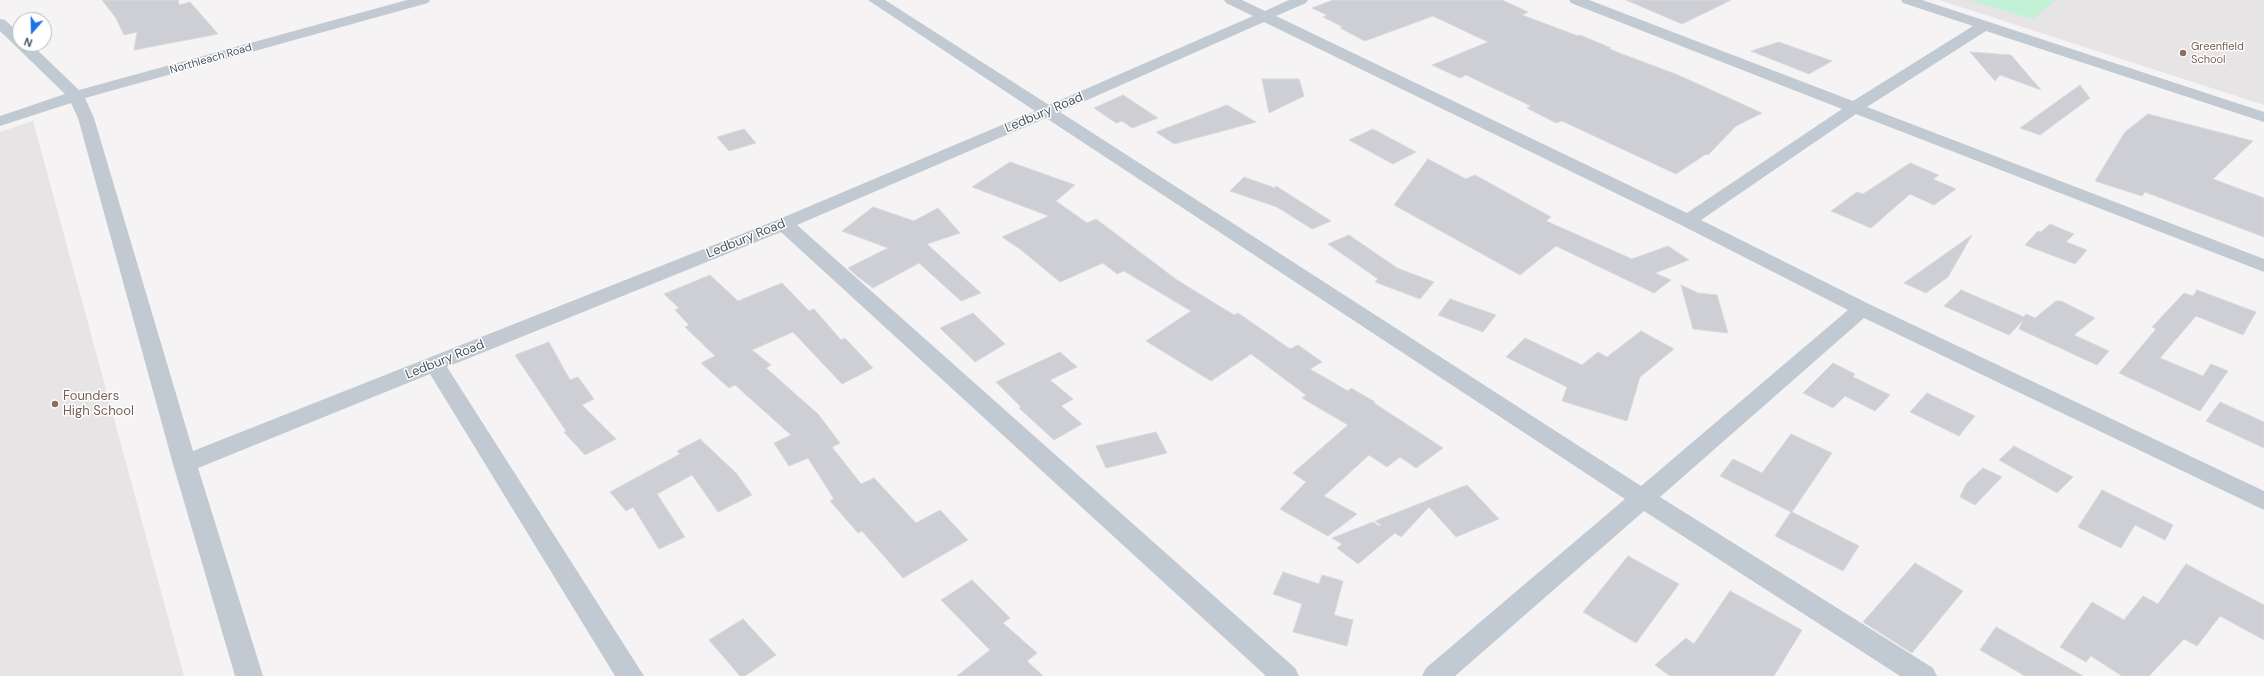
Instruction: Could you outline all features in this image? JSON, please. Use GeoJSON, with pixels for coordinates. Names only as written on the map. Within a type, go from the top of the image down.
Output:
{"type":"FeatureCollection","features":[{"type":"Feature","properties":{"kind":"street","name":"Northleach Road"},"geometry":{"type":"LineString","coordinates":[[0,121],[76,96],[391,4],[423,0]]}},
{"type":"Feature","properties":{"kind":"street"},"geometry":{"type":"LineString","coordinates":[[875,0],[1642,498],[1923,676]]}},
{"type":"Feature","properties":{"kind":"street"},"geometry":{"type":"LineString","coordinates":[[1231,0],[1688,221],[1862,309],[2264,501]]}},
{"type":"Feature","properties":{"kind":"street","name":"Ledbury Road"},"geometry":{"type":"LineString","coordinates":[[185,464],[784,224],[1046,112],[1301,0]]}},
{"type":"Feature","properties":{"kind":"street"},"geometry":{"type":"LineString","coordinates":[[1576,0],[2264,266]]}},
{"type":"Feature","properties":{"kind":"street"},"geometry":{"type":"LineString","coordinates":[[1908,0],[2264,117]]}},
{"type":"Feature","properties":{"kind":"street"},"geometry":{"type":"LineString","coordinates":[[0,23],[12,34]]}},
{"type":"Feature","properties":{"kind":"street"},"geometry":{"type":"LineString","coordinates":[[1688,221],[1854,108],[1984,25]]}},
{"type":"Feature","properties":{"kind":"street"},"geometry":{"type":"LineString","coordinates":[[30,52],[76,96],[86,118],[185,464],[249,676]]}},
{"type":"Feature","properties":{"kind":"street"},"geometry":{"type":"LineString","coordinates":[[784,224],[1285,676]]}},
{"type":"Feature","properties":{"kind":"street"},"geometry":{"type":"LineString","coordinates":[[1436,676],[1862,309]]}},
{"type":"Feature","properties":{"kind":"street"},"geometry":{"type":"LineString","coordinates":[[434,364],[630,676]]}},
{"type":"Feature","properties":{"kind":"shaded area","name":"Greenfield School"},"geometry":{"type":"Polygon","coordinates":[[[1939,0],[2264,0],[2264,105],[1939,0]]]}},
{"type":"Feature","properties":{"kind":"shaded area","name":"Founders High School"},"geometry":{"type":"Polygon","coordinates":[[[33,121],[184,676],[0,676],[0,132],[33,121]]]}},
{"type":"Feature","properties":{"kind":"green space"},"geometry":{"type":"Polygon","coordinates":[[[1969,0],[2056,0],[2033,19],[1969,0]]]}},
{"type":"Feature","properties":{"kind":"building"},"geometry":{"type":"Polygon","coordinates":[[[102,0],[178,0],[179,5],[190,2],[218,34],[134,50],[137,32],[124,35],[116,18],[102,0]]]}},
{"type":"Feature","properties":{"kind":"building"},"geometry":{"type":"Polygon","coordinates":[[[1333,0],[1502,0],[1528,12],[1522,15],[1578,36],[1580,35],[1611,48],[1609,49],[1678,75],[1762,113],[1736,126],[1708,155],[1706,154],[1676,174],[1562,121],[1556,123],[1527,108],[1531,106],[1466,75],[1460,78],[1432,65],[1488,42],[1433,16],[1365,41],[1340,28],[1343,27],[1323,17],[1327,15],[1312,8],[1333,0]]]}},
{"type":"Feature","properties":{"kind":"building"},"geometry":{"type":"Polygon","coordinates":[[[1626,0],[1731,0],[1682,24],[1626,0]]]}},
{"type":"Feature","properties":{"kind":"building"},"geometry":{"type":"Polygon","coordinates":[[[1779,42],[1832,61],[1809,74],[1751,51],[1779,42]]]}},
{"type":"Feature","properties":{"kind":"building"},"geometry":{"type":"Polygon","coordinates":[[[1970,52],[2011,55],[2041,90],[2000,75],[1995,81],[1970,52]]]}},
{"type":"Feature","properties":{"kind":"building"},"geometry":{"type":"Polygon","coordinates":[[[1262,79],[1299,79],[1304,96],[1269,113],[1262,79]]]}},
{"type":"Feature","properties":{"kind":"building"},"geometry":{"type":"Polygon","coordinates":[[[2080,85],[2090,98],[2040,135],[2020,128],[2080,85]]]}},
{"type":"Feature","properties":{"kind":"building"},"geometry":{"type":"Polygon","coordinates":[[[1123,95],[1158,118],[1132,128],[1122,121],[1116,123],[1094,108],[1123,95]]]}},
{"type":"Feature","properties":{"kind":"building"},"geometry":{"type":"Polygon","coordinates":[[[1227,105],[1256,122],[1174,144],[1156,132],[1227,105]]]}},
{"type":"Feature","properties":{"kind":"building"},"geometry":{"type":"Polygon","coordinates":[[[2148,114],[2253,141],[2213,179],[2264,198],[2264,237],[2145,192],[2142,196],[2095,181],[2125,132],[2148,114]]]}},
{"type":"Feature","properties":{"kind":"building"},"geometry":{"type":"Polygon","coordinates":[[[744,129],[756,143],[729,151],[717,137],[744,129]]]}},
{"type":"Feature","properties":{"kind":"building"},"geometry":{"type":"Polygon","coordinates":[[[1373,129],[1416,152],[1393,164],[1349,140],[1373,129]]]}},
{"type":"Feature","properties":{"kind":"building"},"geometry":{"type":"Polygon","coordinates":[[[1428,159],[1466,179],[1475,175],[1551,217],[1546,221],[1632,259],[1668,246],[1689,260],[1655,273],[1671,280],[1654,293],[1556,246],[1520,275],[1394,205],[1428,159]]]}},
{"type":"Feature","properties":{"kind":"building"},"geometry":{"type":"Polygon","coordinates":[[[1010,162],[1075,185],[1056,201],[1087,223],[1096,219],[1177,280],[1234,315],[1238,313],[1290,349],[1298,345],[1322,362],[1310,369],[1348,391],[1351,388],[1375,402],[1374,403],[1443,448],[1416,468],[1400,457],[1387,467],[1369,455],[1324,496],[1357,514],[1328,536],[1280,509],[1306,482],[1293,473],[1348,425],[1302,398],[1306,395],[1251,354],[1211,381],[1146,341],[1191,311],[1124,271],[1117,274],[1103,263],[1060,282],[1020,249],[1002,237],[1049,216],[972,187],[1010,162]]]}},
{"type":"Feature","properties":{"kind":"building"},"geometry":{"type":"Polygon","coordinates":[[[1910,163],[1939,175],[1933,179],[1956,189],[1934,205],[1910,194],[1871,228],[1831,211],[1857,192],[1863,194],[1910,163]]]}},
{"type":"Feature","properties":{"kind":"building"},"geometry":{"type":"Polygon","coordinates":[[[1244,177],[1275,188],[1276,186],[1331,221],[1312,229],[1277,207],[1230,191],[1244,177]]]}},
{"type":"Feature","properties":{"kind":"building"},"geometry":{"type":"Polygon","coordinates":[[[873,207],[914,221],[938,208],[960,233],[927,244],[981,293],[961,301],[919,263],[873,288],[858,277],[848,268],[888,248],[842,231],[873,207]]]}},
{"type":"Feature","properties":{"kind":"building"},"geometry":{"type":"Polygon","coordinates":[[[2050,224],[2074,234],[2066,242],[2087,250],[2075,264],[2025,245],[2038,231],[2041,232],[2050,224]]]}},
{"type":"Feature","properties":{"kind":"building"},"geometry":{"type":"Polygon","coordinates":[[[1349,235],[1397,268],[1434,282],[1420,299],[1375,282],[1378,279],[1328,244],[1349,235]]]}},
{"type":"Feature","properties":{"kind":"building"},"geometry":{"type":"Polygon","coordinates":[[[1972,235],[1948,277],[1926,293],[1904,283],[1972,235]]]}},
{"type":"Feature","properties":{"kind":"building"},"geometry":{"type":"Polygon","coordinates":[[[710,275],[738,301],[782,283],[809,311],[814,309],[841,340],[845,338],[873,368],[842,384],[793,332],[752,350],[771,365],[766,368],[818,414],[840,443],[832,447],[861,484],[874,478],[916,523],[940,510],[968,540],[903,578],[862,531],[858,533],[830,501],[834,499],[808,458],[789,466],[774,443],[791,435],[735,385],[729,388],[701,363],[715,356],[685,327],[689,325],[675,310],[679,308],[664,294],[710,275]]]}},
{"type":"Feature","properties":{"kind":"building"},"geometry":{"type":"Polygon","coordinates":[[[1681,285],[1698,293],[1717,295],[1728,333],[1693,329],[1681,285]]]}},
{"type":"Feature","properties":{"kind":"building"},"geometry":{"type":"Polygon","coordinates":[[[1961,290],[2024,317],[2026,314],[2035,318],[2056,301],[2061,301],[2095,318],[2074,335],[2109,351],[2097,365],[2019,329],[2023,320],[2009,335],[1944,306],[1961,290]]]}},
{"type":"Feature","properties":{"kind":"building"},"geometry":{"type":"Polygon","coordinates":[[[2197,290],[2256,312],[2243,335],[2196,316],[2160,358],[2203,376],[2211,364],[2228,371],[2200,411],[2119,373],[2156,329],[2152,327],[2184,293],[2193,296],[2197,290]]]}},
{"type":"Feature","properties":{"kind":"building"},"geometry":{"type":"Polygon","coordinates":[[[1450,299],[1496,315],[1483,332],[1438,315],[1450,299]]]}},
{"type":"Feature","properties":{"kind":"building"},"geometry":{"type":"Polygon","coordinates":[[[973,313],[1005,344],[975,362],[940,328],[973,313]]]}},
{"type":"Feature","properties":{"kind":"building"},"geometry":{"type":"Polygon","coordinates":[[[1641,331],[1674,349],[1640,377],[1627,421],[1562,401],[1567,387],[1506,357],[1525,338],[1582,365],[1598,352],[1607,357],[1641,331]]]}},
{"type":"Feature","properties":{"kind":"building"},"geometry":{"type":"Polygon","coordinates":[[[549,342],[570,380],[578,377],[594,399],[582,405],[616,439],[585,455],[564,432],[566,431],[515,355],[549,342]]]}},
{"type":"Feature","properties":{"kind":"building"},"geometry":{"type":"Polygon","coordinates":[[[1060,352],[1077,367],[1050,380],[1073,399],[1061,406],[1082,424],[1054,440],[1019,408],[1021,407],[996,382],[1060,352]]]}},
{"type":"Feature","properties":{"kind":"building"},"geometry":{"type":"Polygon","coordinates":[[[1833,363],[1855,374],[1853,377],[1890,395],[1875,411],[1845,396],[1833,408],[1803,393],[1833,363]]]}},
{"type":"Feature","properties":{"kind":"building"},"geometry":{"type":"Polygon","coordinates":[[[1927,393],[1975,416],[1959,436],[1910,412],[1927,393]]]}},
{"type":"Feature","properties":{"kind":"building"},"geometry":{"type":"Polygon","coordinates":[[[2220,402],[2264,422],[2264,448],[2206,421],[2220,402]]]}},
{"type":"Feature","properties":{"kind":"building"},"geometry":{"type":"Polygon","coordinates":[[[1156,432],[1167,453],[1106,468],[1096,446],[1156,432]]]}},
{"type":"Feature","properties":{"kind":"building"},"geometry":{"type":"Polygon","coordinates":[[[1791,434],[1832,453],[1792,512],[1859,546],[1843,571],[1775,536],[1791,512],[1720,476],[1733,459],[1762,473],[1791,434]]]}},
{"type":"Feature","properties":{"kind":"building"},"geometry":{"type":"Polygon","coordinates":[[[700,439],[736,473],[752,495],[718,512],[692,475],[657,494],[685,537],[659,549],[633,507],[626,511],[610,492],[680,454],[677,451],[700,439]]]}},
{"type":"Feature","properties":{"kind":"building"},"geometry":{"type":"Polygon","coordinates":[[[2014,446],[2073,477],[2057,493],[1999,460],[2014,446]]]}},
{"type":"Feature","properties":{"kind":"building"},"geometry":{"type":"Polygon","coordinates":[[[1983,468],[2002,477],[1975,505],[1960,497],[1966,484],[1983,468]]]}},
{"type":"Feature","properties":{"kind":"building"},"geometry":{"type":"Polygon","coordinates":[[[1467,485],[1499,519],[1456,537],[1429,507],[1401,537],[1395,533],[1358,564],[1337,548],[1342,544],[1332,538],[1373,522],[1379,526],[1381,525],[1375,521],[1467,485]]]}},
{"type":"Feature","properties":{"kind":"building"},"geometry":{"type":"Polygon","coordinates":[[[2102,490],[2173,525],[2165,540],[2135,525],[2121,548],[2078,527],[2102,490]]]}},
{"type":"Feature","properties":{"kind":"building"},"geometry":{"type":"Polygon","coordinates":[[[1628,556],[1679,584],[1636,643],[1583,612],[1628,556]]]}},
{"type":"Feature","properties":{"kind":"building"},"geometry":{"type":"Polygon","coordinates":[[[1915,563],[1963,591],[1912,653],[1863,622],[1915,563]]]}},
{"type":"Feature","properties":{"kind":"building"},"geometry":{"type":"Polygon","coordinates":[[[2186,564],[2264,605],[2264,640],[2220,616],[2197,646],[2184,639],[2149,676],[2122,676],[2091,656],[2086,662],[2060,647],[2092,602],[2124,620],[2143,596],[2158,604],[2186,564]]]}},
{"type":"Feature","properties":{"kind":"building"},"geometry":{"type":"Polygon","coordinates":[[[1283,572],[1319,584],[1322,575],[1343,581],[1334,615],[1353,620],[1347,646],[1293,632],[1302,604],[1273,594],[1283,572]]]}},
{"type":"Feature","properties":{"kind":"building"},"geometry":{"type":"Polygon","coordinates":[[[972,580],[1010,618],[1003,623],[1037,653],[1027,661],[1043,676],[957,676],[990,650],[941,600],[972,580]]]}},
{"type":"Feature","properties":{"kind":"building"},"geometry":{"type":"Polygon","coordinates":[[[1730,591],[1802,630],[1774,676],[1670,676],[1655,665],[1686,638],[1694,644],[1730,591]]]}},
{"type":"Feature","properties":{"kind":"building"},"geometry":{"type":"Polygon","coordinates":[[[743,619],[776,655],[745,676],[740,676],[709,640],[743,619]]]}},
{"type":"Feature","properties":{"kind":"building"},"geometry":{"type":"Polygon","coordinates":[[[1996,627],[2083,676],[2025,676],[1980,650],[1996,627]]]}},
{"type":"Feature","properties":{"kind":"place","name":"Greenfield School"},"geometry":{"type":"Point","coordinates":[2183,53]}},
{"type":"Feature","properties":{"kind":"place","name":"Founders High School"},"geometry":{"type":"Point","coordinates":[55,404]}}]}
